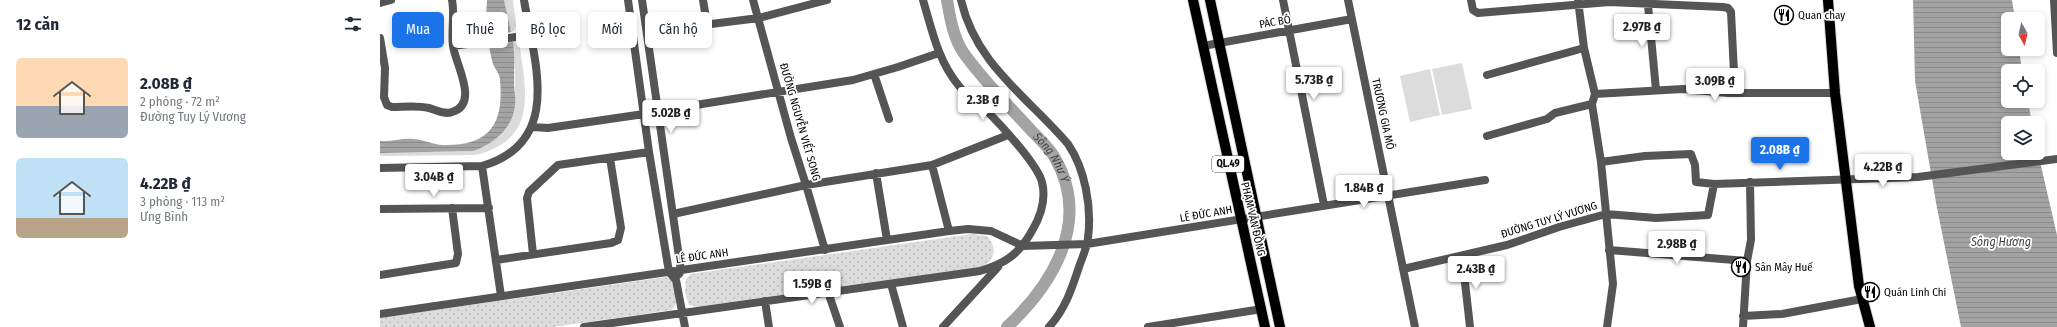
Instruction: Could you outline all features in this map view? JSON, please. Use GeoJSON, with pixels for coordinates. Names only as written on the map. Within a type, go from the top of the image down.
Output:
{"type":"FeatureCollection","features":[{"type":"Feature","properties":{"kind":"main road","name":"PHẠM VĂN ĐỒNG"},"geometry":{"type":"LineString","coordinates":[[1193,0],[1265,327]]}},
{"type":"Feature","properties":{"kind":"main road","name":"PHẠM VĂN ĐỒNG"},"geometry":{"type":"LineString","coordinates":[[1210,0],[1280,327]]}},
{"type":"Feature","properties":{"kind":"main road"},"geometry":{"type":"LineString","coordinates":[[1828,0],[1835,93],[1846,180],[1862,299],[1870,327]]}},
{"type":"Feature","properties":{"kind":"street"},"geometry":{"type":"LineString","coordinates":[[380,3],[391,0]]}},
{"type":"Feature","properties":{"kind":"street"},"geometry":{"type":"LineString","coordinates":[[452,0],[452,12]]}},
{"type":"Feature","properties":{"kind":"street"},"geometry":{"type":"LineString","coordinates":[[524,0],[526,12]]}},
{"type":"Feature","properties":{"kind":"street"},"geometry":{"type":"LineString","coordinates":[[628,0],[649,152],[669,272],[676,280],[685,327]]}},
{"type":"Feature","properties":{"kind":"street"},"geometry":{"type":"LineString","coordinates":[[642,0],[645,19]]}},
{"type":"Feature","properties":{"kind":"street"},"geometry":{"type":"LineString","coordinates":[[704,0],[706,12]]}},
{"type":"Feature","properties":{"kind":"street","name":"ĐƯỜNG NGUYỄN VIẾT SONG"},"geometry":{"type":"LineString","coordinates":[[753,0],[779,92],[790,138],[806,185],[824,250]]}},
{"type":"Feature","properties":{"kind":"street"},"geometry":{"type":"LineString","coordinates":[[712,23],[759,18],[827,0]]}},
{"type":"Feature","properties":{"kind":"street"},"geometry":{"type":"LineString","coordinates":[[923,0],[943,63],[959,87],[986,110],[1033,166],[1042,182],[1043,198],[1039,218],[1024,246],[999,266],[943,327]]}},
{"type":"Feature","properties":{"kind":"street"},"geometry":{"type":"LineString","coordinates":[[961,0],[966,18],[978,46],[989,61],[1061,136],[1076,155],[1083,176],[1087,199],[1087,244],[1069,299],[1061,314],[1049,327]]}},
{"type":"Feature","properties":{"kind":"street"},"geometry":{"type":"LineString","coordinates":[[1283,0],[1324,205]]}},
{"type":"Feature","properties":{"kind":"street","name":"TRƯƠNG GIA MÔ"},"geometry":{"type":"LineString","coordinates":[[1348,0],[1415,327]]}},
{"type":"Feature","properties":{"kind":"street"},"geometry":{"type":"LineString","coordinates":[[1471,0],[1473,10],[1478,13],[1578,2],[1723,6],[1728,8],[1731,12],[1735,93]]}},
{"type":"Feature","properties":{"kind":"street"},"geometry":{"type":"LineString","coordinates":[[1578,2],[1584,48],[1595,94],[1592,104],[1601,162],[1606,214],[1612,284],[1607,327]]}},
{"type":"Feature","properties":{"kind":"street"},"geometry":{"type":"LineString","coordinates":[[2055,2],[2057,53]]}},
{"type":"Feature","properties":{"kind":"street"},"geometry":{"type":"LineString","coordinates":[[1648,5],[1656,90]]}},
{"type":"Feature","properties":{"kind":"street","name":"PÁC BÓ"},"geometry":{"type":"LineString","coordinates":[[1203,46],[1352,19]]}},
{"type":"Feature","properties":{"kind":"street"},"geometry":{"type":"LineString","coordinates":[[380,38],[384,97],[387,104],[392,107],[421,107],[444,113],[450,113],[460,107],[465,96],[463,78],[454,48]]}},
{"type":"Feature","properties":{"kind":"street"},"geometry":{"type":"LineString","coordinates":[[380,168],[482,166],[497,162],[511,153],[522,142],[532,127],[537,111],[539,93],[532,48]]}},
{"type":"Feature","properties":{"kind":"street"},"geometry":{"type":"LineString","coordinates":[[649,48],[681,271],[676,280]]}},
{"type":"Feature","properties":{"kind":"street"},"geometry":{"type":"LineString","coordinates":[[1487,75],[1584,48]]}},
{"type":"Feature","properties":{"kind":"street"},"geometry":{"type":"LineString","coordinates":[[658,111],[853,80],[939,53]]}},
{"type":"Feature","properties":{"kind":"street"},"geometry":{"type":"LineString","coordinates":[[874,74],[889,119]]}},
{"type":"Feature","properties":{"kind":"street"},"geometry":{"type":"LineString","coordinates":[[1595,94],[1683,89],[1735,93],[1835,93]]}},
{"type":"Feature","properties":{"kind":"street"},"geometry":{"type":"LineString","coordinates":[[1487,136],[1547,119],[1555,113],[1592,104]]}},
{"type":"Feature","properties":{"kind":"street"},"geometry":{"type":"LineString","coordinates":[[532,127],[548,128],[644,114]]}},
{"type":"Feature","properties":{"kind":"street"},"geometry":{"type":"LineString","coordinates":[[673,214],[806,185],[932,165],[1008,135]]}},
{"type":"Feature","properties":{"kind":"street"},"geometry":{"type":"LineString","coordinates":[[533,254],[526,198],[529,192],[558,165],[649,152]]}},
{"type":"Feature","properties":{"kind":"street"},"geometry":{"type":"LineString","coordinates":[[1601,162],[1646,156],[1691,154],[1696,182],[1714,184],[1918,177],[2057,159]]}},
{"type":"Feature","properties":{"kind":"street"},"geometry":{"type":"LineString","coordinates":[[496,260],[611,243],[618,240],[621,228],[610,158]]}},
{"type":"Feature","properties":{"kind":"street"},"geometry":{"type":"LineString","coordinates":[[932,165],[949,231]]}},
{"type":"Feature","properties":{"kind":"street"},"geometry":{"type":"LineString","coordinates":[[482,166],[501,296]]}},
{"type":"Feature","properties":{"kind":"street"},"geometry":{"type":"LineString","coordinates":[[876,173],[887,240]]}},
{"type":"Feature","properties":{"kind":"street","name":"LÊ ĐỨC ANH"},"geometry":{"type":"LineString","coordinates":[[380,314],[968,229],[992,231],[1024,246],[1039,247],[1087,244],[1257,217],[1388,194],[1485,180]]}},
{"type":"Feature","properties":{"kind":"street"},"geometry":{"type":"LineString","coordinates":[[1743,327],[1746,261],[1751,240],[1750,182]]}},
{"type":"Feature","properties":{"kind":"street","name":"ĐƯỜNG TUY LÝ VƯƠNG"},"geometry":{"type":"LineString","coordinates":[[1403,269],[1507,245],[1559,227],[1606,214],[1656,218],[1708,215],[1714,184]]}},
{"type":"Feature","properties":{"kind":"street"},"geometry":{"type":"LineString","coordinates":[[380,275],[456,263],[458,254],[452,208]]}},
{"type":"Feature","properties":{"kind":"street"},"geometry":{"type":"LineString","coordinates":[[380,209],[488,208]]}},
{"type":"Feature","properties":{"kind":"street"},"geometry":{"type":"LineString","coordinates":[[1609,250],[1746,261]]}},
{"type":"Feature","properties":{"kind":"street"},"geometry":{"type":"LineString","coordinates":[[1462,256],[1470,327]]}},
{"type":"Feature","properties":{"kind":"street"},"geometry":{"type":"LineString","coordinates":[[584,327],[980,271],[999,266]]}},
{"type":"Feature","properties":{"kind":"street"},"geometry":{"type":"LineString","coordinates":[[891,284],[903,327]]}},
{"type":"Feature","properties":{"kind":"street"},"geometry":{"type":"LineString","coordinates":[[828,292],[840,327]]}},
{"type":"Feature","properties":{"kind":"street"},"geometry":{"type":"LineString","coordinates":[[1743,316],[1782,314],[1862,299]]}},
{"type":"Feature","properties":{"kind":"street"},"geometry":{"type":"LineString","coordinates":[[765,301],[769,327]]}},
{"type":"Feature","properties":{"kind":"street"},"geometry":{"type":"LineString","coordinates":[[1148,327],[1262,309]]}},
{"type":"Feature","properties":{"kind":"shaded area"},"geometry":{"type":"Polygon","coordinates":[[[504,0],[513,0],[516,26],[514,31],[511,32],[508,12],[507,12],[504,0]]]}},
{"type":"Feature","properties":{"kind":"shaded area"},"geometry":{"type":"Polygon","coordinates":[[[513,42],[516,43],[516,48],[520,48],[525,83],[523,114],[518,127],[509,138],[495,148],[476,155],[380,156],[380,153],[473,151],[514,113],[515,71],[513,42]]]}},
{"type":"Feature","properties":{"kind":"shaded area"},"geometry":{"type":"Polygon","coordinates":[[[1462,63],[1472,109],[1442,115],[1432,69],[1462,63]]]}},
{"type":"Feature","properties":{"kind":"shaded area"},"geometry":{"type":"Polygon","coordinates":[[[1430,69],[1440,115],[1410,122],[1400,76],[1430,69]]]}},
{"type":"Feature","properties":{"kind":"shaded area"},"geometry":{"type":"Polygon","coordinates":[[[972,234],[987,236],[993,245],[994,249],[992,257],[981,267],[697,307],[689,305],[685,293],[686,279],[691,274],[972,234]]]}},
{"type":"Feature","properties":{"kind":"shaded area"},"geometry":{"type":"Polygon","coordinates":[[[666,277],[673,281],[677,300],[676,304],[671,310],[553,327],[380,327],[380,318],[666,277]]]}},
{"type":"Feature","properties":{"kind":"water"},"geometry":{"type":"Polygon","coordinates":[[[487,0],[504,0],[507,12],[486,12],[487,0]]]}},
{"type":"Feature","properties":{"kind":"water","name":"Sông Hương"},"geometry":{"type":"Polygon","coordinates":[[[1913,0],[2012,0],[2014,12],[2001,12],[2001,56],[2020,56],[2021,64],[2001,64],[2001,108],[2029,108],[2031,116],[2001,116],[2001,160],[2040,160],[2057,235],[2057,327],[1961,327],[1937,208],[1915,81],[1913,0]]]}},
{"type":"Feature","properties":{"kind":"water"},"geometry":{"type":"Polygon","coordinates":[[[508,18],[511,32],[508,32],[508,18]]]}},
{"type":"Feature","properties":{"kind":"water"},"geometry":{"type":"Polygon","coordinates":[[[513,42],[515,99],[514,112],[502,134],[488,144],[473,151],[380,153],[380,141],[413,139],[443,145],[459,144],[472,141],[483,136],[491,129],[496,120],[501,95],[500,78],[493,64],[490,48],[508,48],[508,43],[513,42]]]}},
{"type":"Feature","properties":{"kind":"waterway","name":"Sông Như Ý"},"geometry":{"type":"LineString","coordinates":[[947,0],[954,33],[963,52],[986,81],[1050,150],[1065,182],[1069,205],[1068,228],[1062,250],[1052,271],[1039,291],[1024,310],[1007,327]]}},
{"type":"Feature","properties":{"kind":"place","name":"Quan chay"},"geometry":{"type":"Point","coordinates":[1784,15]}},
{"type":"Feature","properties":{"kind":"place","name":"Sân Mây Huế"},"geometry":{"type":"Point","coordinates":[1741,267]}},
{"type":"Feature","properties":{"kind":"place","name":"Quán Linh Chi"},"geometry":{"type":"Point","coordinates":[1870,292]}}]}
